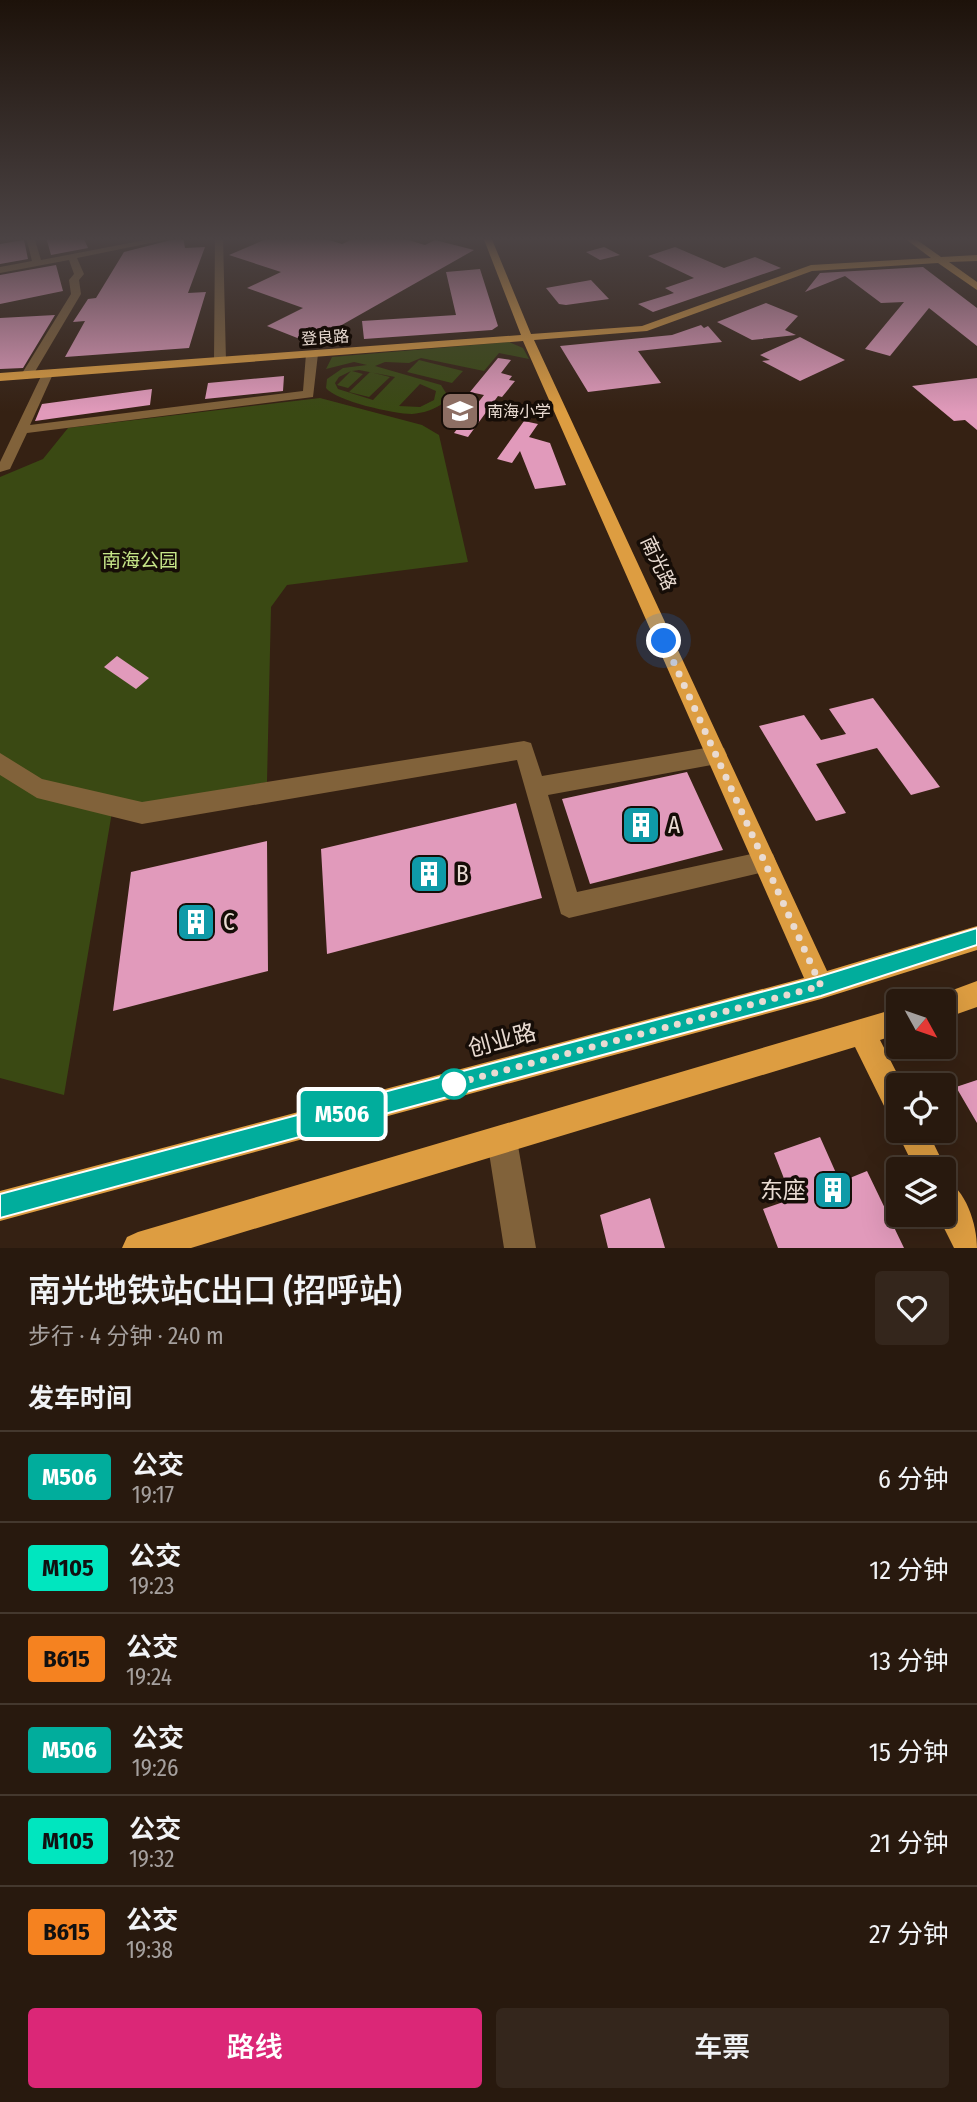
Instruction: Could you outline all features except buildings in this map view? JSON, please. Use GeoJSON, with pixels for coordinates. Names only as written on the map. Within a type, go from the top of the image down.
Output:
{"type":"FeatureCollection","features":[{"type":"Feature","properties":{"kind":"main road","name":"南光路"},"geometry":{"type":"LineString","coordinates":[[509,295],[526,338],[821,986]]}},
{"type":"Feature","properties":{"kind":"main road","name":"登良路"},"geometry":{"type":"LineString","coordinates":[[0,377],[649,328],[737,295]]}},
{"type":"Feature","properties":{"kind":"main road","name":"创业路"},"geometry":{"type":"LineString","coordinates":[[0,1206],[821,986],[977,938]]}},
{"type":"Feature","properties":{"kind":"main road"},"geometry":{"type":"LineString","coordinates":[[956,1001],[977,994]]}},
{"type":"Feature","properties":{"kind":"main road"},"geometry":{"type":"LineString","coordinates":[[138,1248],[886,1025]]}},
{"type":"Feature","properties":{"kind":"main road"},"geometry":{"type":"LineString","coordinates":[[862,1033],[886,1080]]}},
{"type":"Feature","properties":{"kind":"main road"},"geometry":{"type":"LineString","coordinates":[[956,1219],[971,1248]]}},
{"type":"Feature","properties":{"kind":"street"},"geometry":{"type":"LineString","coordinates":[[27,375],[75,295]]}},
{"type":"Feature","properties":{"kind":"street"},"geometry":{"type":"LineString","coordinates":[[219,295],[220,361]]}},
{"type":"Feature","properties":{"kind":"street"},"geometry":{"type":"LineString","coordinates":[[21,430],[309,394],[312,354]]}},
{"type":"Feature","properties":{"kind":"street"},"geometry":{"type":"LineString","coordinates":[[0,468],[5,466],[47,374]]}},
{"type":"Feature","properties":{"kind":"street"},"geometry":{"type":"LineString","coordinates":[[0,763],[37,788],[142,813],[524,750],[569,906],[765,862]]}},
{"type":"Feature","properties":{"kind":"street"},"geometry":{"type":"LineString","coordinates":[[535,787],[717,755]]}},
{"type":"Feature","properties":{"kind":"street"},"geometry":{"type":"LineString","coordinates":[[502,1140],[520,1248]]}},
{"type":"Feature","properties":{"kind":"green space"},"geometry":{"type":"Polygon","coordinates":[[[509,342],[523,348],[529,359],[499,353],[484,371],[421,358],[409,363],[385,362],[375,366],[441,385],[446,393],[443,403],[428,411],[412,414],[366,406],[332,393],[326,388],[327,379],[343,368],[367,365],[354,362],[326,369],[332,357],[509,342]],[[351,371],[339,377],[335,383],[338,389],[373,400],[395,377],[352,371],[363,374],[348,388],[337,385],[351,371]],[[420,384],[399,406],[420,407],[434,400],[436,391],[420,384]]]}},
{"type":"Feature","properties":{"kind":"green space"},"geometry":{"type":"Polygon","coordinates":[[[419,360],[463,371],[452,383],[407,372],[419,360]]]}},
{"type":"Feature","properties":{"kind":"green space"},"geometry":{"type":"Polygon","coordinates":[[[370,372],[390,377],[369,397],[349,392],[370,372]]]}},
{"type":"Feature","properties":{"kind":"green space","name":"南海公园"},"geometry":{"type":"Polygon","coordinates":[[[320,398],[422,425],[439,435],[468,562],[287,585],[271,607],[267,782],[112,812],[64,1095],[0,1078],[0,477],[43,459],[68,428],[320,398]]]}},
{"type":"Feature","properties":{"kind":"bus line","name":"M506"},"geometry":{"type":"LineString","coordinates":[[0,1206],[821,986],[977,938]]}},
{"type":"Feature","properties":{"kind":"place","name":"南海小学"},"geometry":{"type":"Point","coordinates":[460,411]}},
{"type":"Feature","properties":{"kind":"place","name":"A"},"geometry":{"type":"Point","coordinates":[641,825]}},
{"type":"Feature","properties":{"kind":"place","name":"B"},"geometry":{"type":"Point","coordinates":[429,874]}},
{"type":"Feature","properties":{"kind":"place","name":"C"},"geometry":{"type":"Point","coordinates":[196,922]}},
{"type":"Feature","properties":{"kind":"place","name":"东座"},"geometry":{"type":"Point","coordinates":[833,1190]}},
{"type":"Feature","properties":{"kind":"route"},"geometry":{"type":"LineString","coordinates":[[454,1084],[450,1085],[821,986],[664,641]]}}]}
